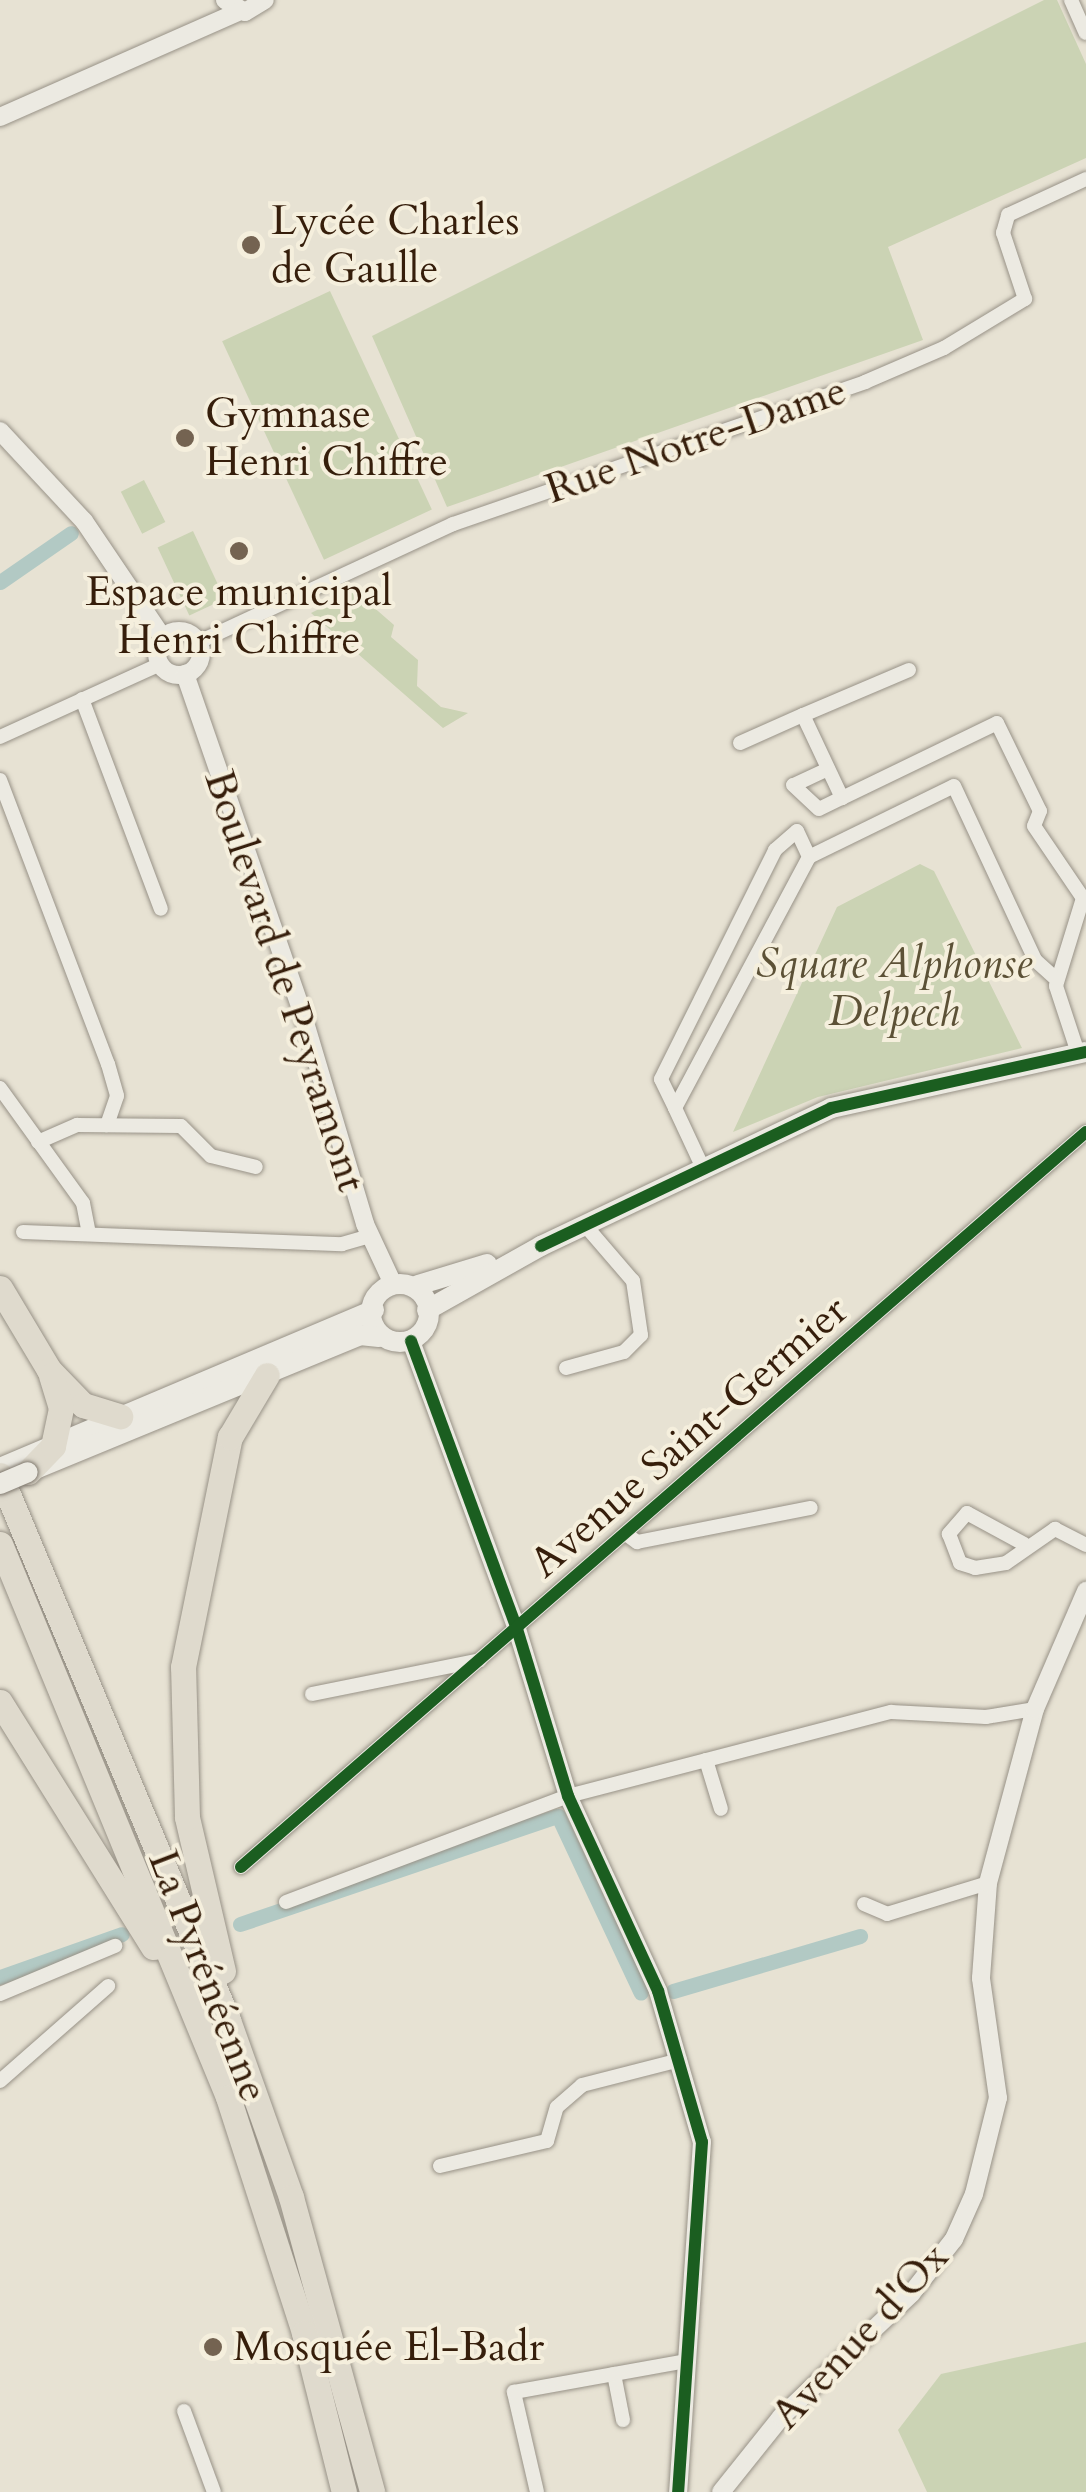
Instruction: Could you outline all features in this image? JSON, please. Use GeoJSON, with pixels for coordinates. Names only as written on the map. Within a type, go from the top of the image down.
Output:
{"type":"FeatureCollection","features":[{"type":"Feature","properties":{"kind":"highway"},"geometry":{"type":"LineString","coordinates":[[0,1288],[49,1370],[83,1405],[120,1416]]}},
{"type":"Feature","properties":{"kind":"highway"},"geometry":{"type":"LineString","coordinates":[[12,1469],[53,1446],[61,1408],[49,1370]]}},
{"type":"Feature","properties":{"kind":"highway"},"geometry":{"type":"LineString","coordinates":[[228,2020],[187,1817],[183,1667],[230,1437],[267,1375]]}},
{"type":"Feature","properties":{"kind":"highway","name":"La Pyrénéenne"},"geometry":{"type":"LineString","coordinates":[[12,1469],[228,2020],[291,2197],[372,2492]]}},
{"type":"Feature","properties":{"kind":"highway","name":"La Pyrénéenne"},"geometry":{"type":"LineString","coordinates":[[0,1544],[228,2096],[304,2334],[344,2492]]}},
{"type":"Feature","properties":{"kind":"highway"},"geometry":{"type":"LineString","coordinates":[[0,1702],[108,1866],[146,1932],[214,2090],[228,2096]]}},
{"type":"Feature","properties":{"kind":"main road"},"geometry":{"type":"LineString","coordinates":[[0,1484],[12,1469],[267,1375],[360,1335],[378,1337],[396,1346],[411,1341],[427,1310],[541,1246],[702,1166],[831,1108],[1082,1053]]}},
{"type":"Feature","properties":{"kind":"main road"},"geometry":{"type":"LineString","coordinates":[[53,1446],[374,1310],[393,1284],[418,1285],[541,1246]]}},
{"type":"Feature","properties":{"kind":"main road"},"geometry":{"type":"LineString","coordinates":[[418,1285],[427,1310]]}},
{"type":"Feature","properties":{"kind":"main road"},"geometry":{"type":"LineString","coordinates":[[374,1310],[378,1337]]}},
{"type":"Feature","properties":{"kind":"street"},"geometry":{"type":"LineString","coordinates":[[0,117],[200,23],[228,4],[265,0]]}},
{"type":"Feature","properties":{"kind":"street"},"geometry":{"type":"LineString","coordinates":[[1071,0],[1086,33]]}},
{"type":"Feature","properties":{"kind":"street","name":"Rue Notre-Dame"},"geometry":{"type":"LineString","coordinates":[[198,642],[453,524],[865,382],[944,348],[1026,300],[1003,233],[1008,216],[1086,179]]}},
{"type":"Feature","properties":{"kind":"street"},"geometry":{"type":"LineString","coordinates":[[0,431],[84,521],[163,638],[160,664]]}},
{"type":"Feature","properties":{"kind":"street"},"geometry":{"type":"LineString","coordinates":[[0,736],[160,664],[185,674],[199,662],[198,642],[182,630],[163,638]]}},
{"type":"Feature","properties":{"kind":"street"},"geometry":{"type":"LineString","coordinates":[[740,743],[909,670]]}},
{"type":"Feature","properties":{"kind":"street","name":"Boulevard de Peyramont"},"geometry":{"type":"LineString","coordinates":[[185,674],[370,1236],[393,1284]]}},
{"type":"Feature","properties":{"kind":"street"},"geometry":{"type":"LineString","coordinates":[[82,699],[161,909]]}},
{"type":"Feature","properties":{"kind":"street"},"geometry":{"type":"LineString","coordinates":[[803,714],[842,798]]}},
{"type":"Feature","properties":{"kind":"street"},"geometry":{"type":"LineString","coordinates":[[702,1166],[662,1080],[775,850],[796,831],[812,806],[842,798],[997,723],[1040,812],[1034,826],[1083,898],[1056,979]]}},
{"type":"Feature","properties":{"kind":"street"},"geometry":{"type":"LineString","coordinates":[[812,806],[794,785],[828,769]]}},
{"type":"Feature","properties":{"kind":"street"},"geometry":{"type":"LineString","coordinates":[[0,780],[108,1064],[117,1096],[107,1126]]}},
{"type":"Feature","properties":{"kind":"street"},"geometry":{"type":"LineString","coordinates":[[675,1108],[809,857],[954,786],[1035,960],[1056,979],[1082,1053]]}},
{"type":"Feature","properties":{"kind":"street"},"geometry":{"type":"LineString","coordinates":[[796,831],[809,857]]}},
{"type":"Feature","properties":{"kind":"street"},"geometry":{"type":"LineString","coordinates":[[0,1088],[83,1203],[89,1233]]}},
{"type":"Feature","properties":{"kind":"street"},"geometry":{"type":"LineString","coordinates":[[38,1142],[77,1125],[181,1126],[211,1156],[256,1167]]}},
{"type":"Feature","properties":{"kind":"street","name":"Avenue Saint-Germier"},"geometry":{"type":"LineString","coordinates":[[241,1867],[1086,1132]]}},
{"type":"Feature","properties":{"kind":"street"},"geometry":{"type":"LineString","coordinates":[[566,1368],[624,1352],[642,1335],[633,1281],[584,1224]]}},
{"type":"Feature","properties":{"kind":"street"},"geometry":{"type":"LineString","coordinates":[[23,1232],[342,1244],[370,1236]]}},
{"type":"Feature","properties":{"kind":"street"},"geometry":{"type":"LineString","coordinates":[[411,1341],[517,1629],[568,1796],[658,1991],[702,2142],[678,2492]]}},
{"type":"Feature","properties":{"kind":"street"},"geometry":{"type":"LineString","coordinates":[[626,1534],[637,1542],[812,1508]]}},
{"type":"Feature","properties":{"kind":"street"},"geometry":{"type":"LineString","coordinates":[[1024,1544],[967,1513],[950,1534],[960,1562],[975,1568],[1006,1563],[1024,1544],[1055,1529],[1086,1545]]}},
{"type":"Feature","properties":{"kind":"street","name":"Avenue d'Ox"},"geometry":{"type":"LineString","coordinates":[[721,2492],[781,2417],[911,2294],[954,2238],[974,2194],[998,2098],[981,1978],[988,1883],[1036,1709],[1086,1591]]}},
{"type":"Feature","properties":{"kind":"street"},"geometry":{"type":"LineString","coordinates":[[312,1694],[481,1660]]}},
{"type":"Feature","properties":{"kind":"street"},"geometry":{"type":"LineString","coordinates":[[286,1902],[568,1796],[891,1712],[986,1717],[1036,1709]]}},
{"type":"Feature","properties":{"kind":"street"},"geometry":{"type":"LineString","coordinates":[[706,1760],[721,1809]]}},
{"type":"Feature","properties":{"kind":"street"},"geometry":{"type":"LineString","coordinates":[[864,1904],[887,1914],[988,1883]]}},
{"type":"Feature","properties":{"kind":"street"},"geometry":{"type":"LineString","coordinates":[[0,1994],[115,1946]]}},
{"type":"Feature","properties":{"kind":"street"},"geometry":{"type":"LineString","coordinates":[[0,2081],[108,1986]]}},
{"type":"Feature","properties":{"kind":"street"},"geometry":{"type":"LineString","coordinates":[[440,2166],[547,2141],[557,2107],[582,2085],[680,2060]]}},
{"type":"Feature","properties":{"kind":"street"},"geometry":{"type":"LineString","coordinates":[[537,2492],[514,2392],[687,2361]]}},
{"type":"Feature","properties":{"kind":"street"},"geometry":{"type":"LineString","coordinates":[[614,2374],[624,2420]]}},
{"type":"Feature","properties":{"kind":"street"},"geometry":{"type":"LineString","coordinates":[[184,2411],[214,2492]]}},
{"type":"Feature","properties":{"kind":"green space"},"geometry":{"type":"Polygon","coordinates":[[[1044,0],[1057,0],[1086,64],[1086,158],[888,247],[923,340],[447,507],[372,336],[1044,0]]]}},
{"type":"Feature","properties":{"kind":"green space"},"geometry":{"type":"Polygon","coordinates":[[[330,291],[432,509],[324,560],[222,341],[330,291]]]}},
{"type":"Feature","properties":{"kind":"green space"},"geometry":{"type":"Polygon","coordinates":[[[144,480],[165,522],[142,534],[121,492],[144,480]]]}},
{"type":"Feature","properties":{"kind":"green space"},"geometry":{"type":"Polygon","coordinates":[[[193,531],[225,599],[189,615],[158,547],[193,531]]]}},
{"type":"Feature","properties":{"kind":"green space"},"geometry":{"type":"Polygon","coordinates":[[[355,591],[394,625],[391,637],[418,660],[417,686],[441,707],[468,713],[443,728],[311,613],[355,591]]]}},
{"type":"Feature","properties":{"kind":"green space","name":"Square Alphonse Delpech"},"geometry":{"type":"Polygon","coordinates":[[[920,864],[934,871],[1022,1048],[818,1097],[733,1132],[837,907],[920,864]]]}},
{"type":"Feature","properties":{"kind":"green space"},"geometry":{"type":"Polygon","coordinates":[[[1086,2342],[1086,2492],[927,2492],[898,2430],[941,2374],[1086,2342]]]}},
{"type":"Feature","properties":{"kind":"waterway"},"geometry":{"type":"LineString","coordinates":[[0,582],[71,533]]}},
{"type":"Feature","properties":{"kind":"waterway"},"geometry":{"type":"LineString","coordinates":[[240,1924],[558,1816],[641,1993]]}},
{"type":"Feature","properties":{"kind":"waterway"},"geometry":{"type":"LineString","coordinates":[[0,1977],[122,1934]]}},
{"type":"Feature","properties":{"kind":"waterway"},"geometry":{"type":"LineString","coordinates":[[673,1991],[860,1936]]}},
{"type":"Feature","properties":{"kind":"cycle path"},"geometry":{"type":"LineString","coordinates":[[541,1246],[831,1108],[1086,1052]]}},
{"type":"Feature","properties":{"kind":"cycle path"},"geometry":{"type":"LineString","coordinates":[[241,1867],[1086,1132]]}},
{"type":"Feature","properties":{"kind":"cycle path"},"geometry":{"type":"LineString","coordinates":[[411,1341],[517,1629],[568,1796],[658,1991],[702,2142],[678,2492]]}},
{"type":"Feature","properties":{"kind":"place","name":"Lycée Charles de Gaulle"},"geometry":{"type":"Point","coordinates":[251,245]}},
{"type":"Feature","properties":{"kind":"place","name":"Gymnase Henri Chiffre"},"geometry":{"type":"Point","coordinates":[185,438]}},
{"type":"Feature","properties":{"kind":"place","name":"Espace municipal Henri Chiffre"},"geometry":{"type":"Point","coordinates":[239,551]}},
{"type":"Feature","properties":{"kind":"place","name":"Mosquée El-Badr"},"geometry":{"type":"Point","coordinates":[213,2347]}}]}
